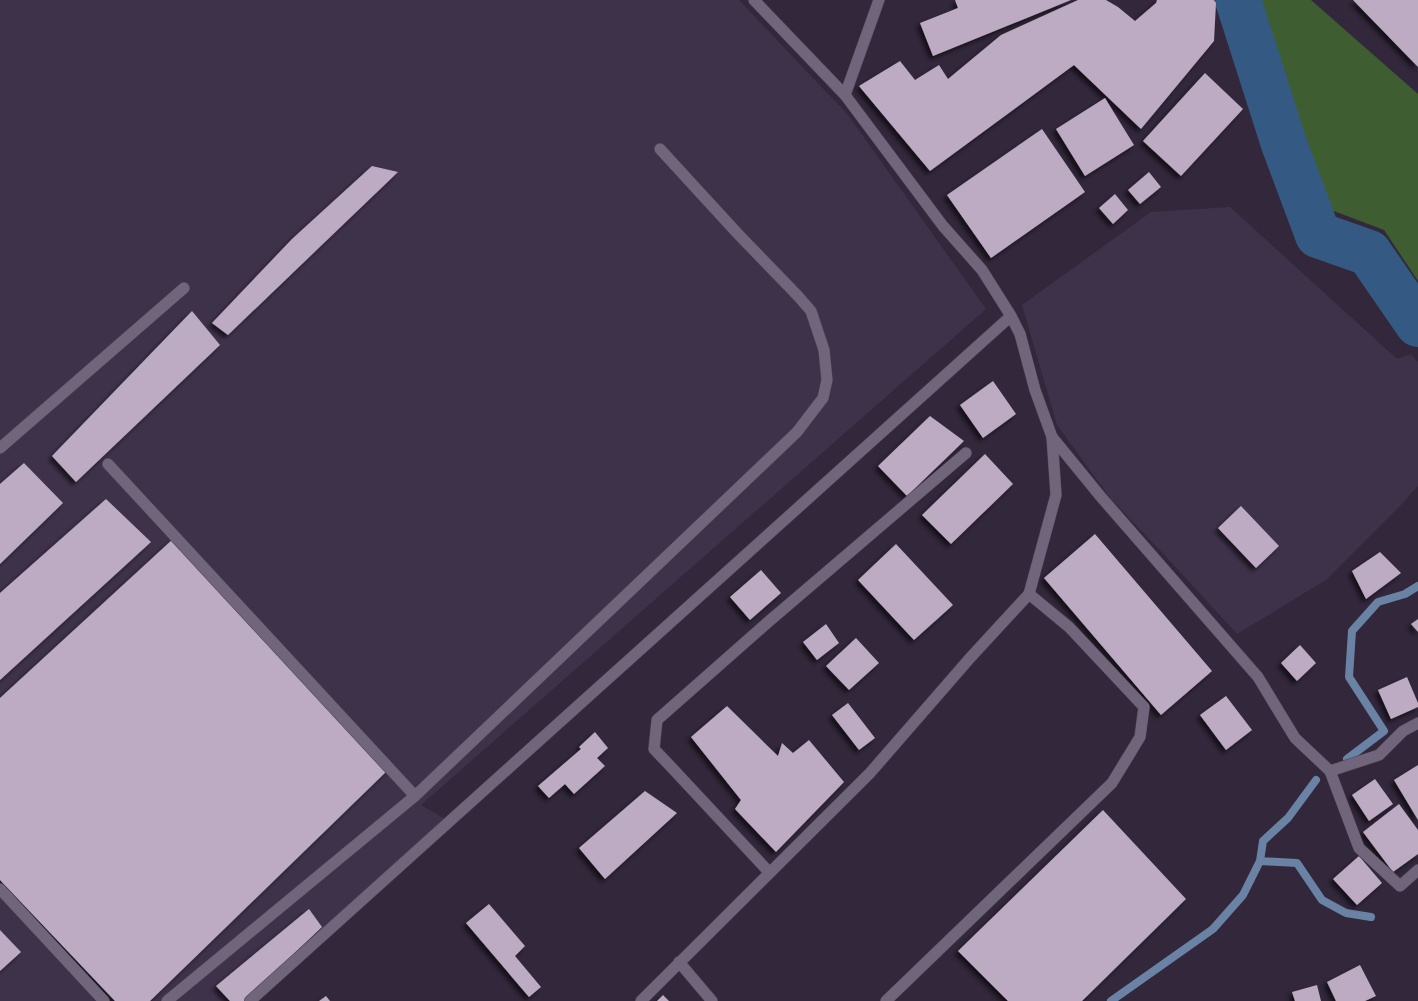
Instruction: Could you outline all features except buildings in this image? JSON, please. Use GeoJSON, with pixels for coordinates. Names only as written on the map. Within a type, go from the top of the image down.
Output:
{"type":"FeatureCollection","features":[{"type":"Feature","properties":{"kind":"street"},"geometry":{"type":"LineString","coordinates":[[641,1001],[870,772],[970,658],[1029,594],[1056,495],[1052,437],[1035,390],[1020,334],[1011,316],[982,270],[943,226],[845,96],[754,0]]}},
{"type":"Feature","properties":{"kind":"street"},"geometry":{"type":"LineString","coordinates":[[845,96],[879,0]]}},
{"type":"Feature","properties":{"kind":"street"},"geometry":{"type":"LineString","coordinates":[[167,1001],[415,796],[797,432],[823,398],[827,380],[824,350],[811,311],[660,149]]}},
{"type":"Feature","properties":{"kind":"street"},"geometry":{"type":"LineString","coordinates":[[0,448],[184,288]]}},
{"type":"Feature","properties":{"kind":"street"},"geometry":{"type":"LineString","coordinates":[[250,1001],[1011,316]]}},
{"type":"Feature","properties":{"kind":"street"},"geometry":{"type":"LineString","coordinates":[[1052,437],[1106,503],[1258,677],[1295,738],[1330,771],[1359,848],[1400,886],[1418,870]]}},
{"type":"Feature","properties":{"kind":"street"},"geometry":{"type":"LineString","coordinates":[[769,872],[654,749],[657,720],[773,618],[966,453]]}},
{"type":"Feature","properties":{"kind":"street"},"geometry":{"type":"LineString","coordinates":[[108,464],[415,796]]}},
{"type":"Feature","properties":{"kind":"street"},"geometry":{"type":"LineString","coordinates":[[886,1001],[1112,783],[1140,737],[1144,707],[1069,627],[1029,594]]}},
{"type":"Feature","properties":{"kind":"street"},"geometry":{"type":"LineString","coordinates":[[1330,771],[1379,755],[1403,732],[1418,723]]}},
{"type":"Feature","properties":{"kind":"street"},"geometry":{"type":"LineString","coordinates":[[0,889],[104,1001]]}},
{"type":"Feature","properties":{"kind":"street"},"geometry":{"type":"LineString","coordinates":[[679,962],[712,1001]]}},
{"type":"Feature","properties":{"kind":"shaded area"},"geometry":{"type":"Polygon","coordinates":[[[0,0],[739,0],[848,115],[986,309],[421,805],[454,824],[253,1001],[0,1001],[0,0]]]}},
{"type":"Feature","properties":{"kind":"shaded area"},"geometry":{"type":"Polygon","coordinates":[[[1230,207],[1397,359],[1411,354],[1418,362],[1418,486],[1326,580],[1237,634],[1111,499],[1057,425],[1022,305],[1151,212],[1230,207]]]}},
{"type":"Feature","properties":{"kind":"green space"},"geometry":{"type":"Polygon","coordinates":[[[1245,0],[1311,0],[1418,94],[1418,281],[1384,230],[1331,210],[1245,0]]]}},
{"type":"Feature","properties":{"kind":"waterway"},"geometry":{"type":"LineString","coordinates":[[1238,0],[1284,144],[1318,235],[1369,253],[1418,324]]}},
{"type":"Feature","properties":{"kind":"waterway"},"geometry":{"type":"LineString","coordinates":[[1347,759],[1384,731],[1349,677],[1352,631],[1378,602],[1405,594],[1418,586]]}},
{"type":"Feature","properties":{"kind":"waterway"},"geometry":{"type":"LineString","coordinates":[[1316,780],[1288,818],[1263,841],[1260,861],[1297,863],[1322,900],[1346,913],[1371,917]]}},
{"type":"Feature","properties":{"kind":"waterway"},"geometry":{"type":"LineString","coordinates":[[1111,1001],[1213,929],[1243,895],[1260,861]]}}]}
